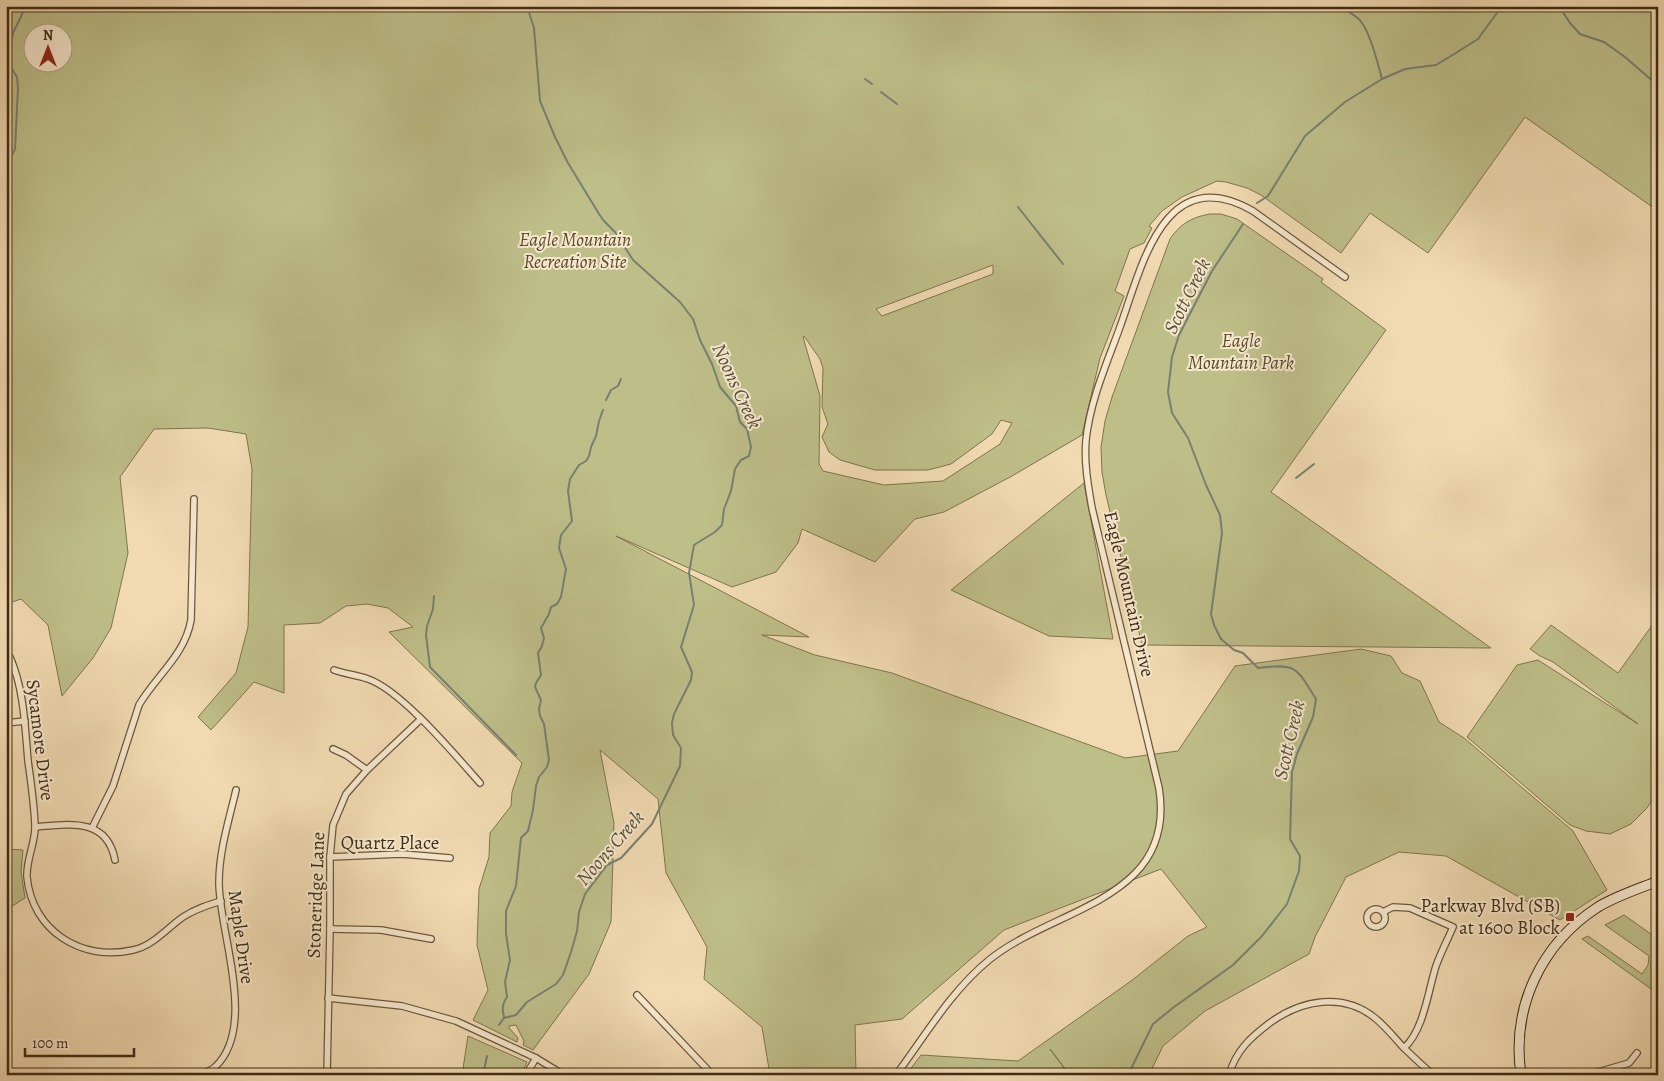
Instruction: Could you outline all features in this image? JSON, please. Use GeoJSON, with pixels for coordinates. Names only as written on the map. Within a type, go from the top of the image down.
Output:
{"type":"FeatureCollection","features":[{"type":"Feature","properties":{"kind":"street","name":"Eagle Mountain Drive"},"geometry":{"type":"LineString","coordinates":[[896,1075],[950,1001],[968,979],[983,965],[1013,943],[1100,900],[1121,887],[1146,860],[1157,834],[1160,812],[1159,788],[1092,508],[1085,452],[1089,421],[1095,397],[1143,262],[1156,233],[1173,213],[1189,203],[1205,199],[1225,199],[1236,202],[1253,211],[1346,277]]}},
{"type":"Feature","properties":{"kind":"street"},"geometry":{"type":"LineString","coordinates":[[92,828],[109,796],[139,705],[186,641],[191,620],[194,499]]}},
{"type":"Feature","properties":{"kind":"street","name":"Sycamore Drive"},"geometry":{"type":"LineString","coordinates":[[10,657],[16,671],[24,721],[35,827],[27,870],[31,895],[38,913],[45,922],[54,932],[69,943],[92,952],[115,954],[136,950],[152,942],[184,917],[221,901]]}},
{"type":"Feature","properties":{"kind":"street"},"geometry":{"type":"LineString","coordinates":[[334,670],[369,679],[391,692],[421,719],[480,784]]}},
{"type":"Feature","properties":{"kind":"street","name":"Stoneridge Lane"},"geometry":{"type":"LineString","coordinates":[[327,1075],[330,857],[333,825],[346,794],[367,770],[421,719]]}},
{"type":"Feature","properties":{"kind":"street"},"geometry":{"type":"LineString","coordinates":[[6,723],[24,721]]}},
{"type":"Feature","properties":{"kind":"street"},"geometry":{"type":"LineString","coordinates":[[333,749],[346,755],[367,770]]}},
{"type":"Feature","properties":{"kind":"street","name":"Maple Drive"},"geometry":{"type":"LineString","coordinates":[[198,1075],[214,1068],[231,1040],[234,1015],[234,980],[219,885],[220,855],[236,790]]}},
{"type":"Feature","properties":{"kind":"street"},"geometry":{"type":"LineString","coordinates":[[35,827],[74,824],[92,828],[113,846],[115,860]]}},
{"type":"Feature","properties":{"kind":"street","name":"Quartz Place"},"geometry":{"type":"LineString","coordinates":[[330,857],[402,854],[450,858]]}},
{"type":"Feature","properties":{"kind":"street"},"geometry":{"type":"LineString","coordinates":[[1521,1075],[1519,1045],[1523,1009],[1536,976],[1550,951],[1568,931],[1597,908],[1658,881]]}},
{"type":"Feature","properties":{"kind":"street"},"geometry":{"type":"LineString","coordinates":[[1383,912],[1393,907],[1410,908],[1454,927],[1437,963],[1419,1024],[1412,1039],[1404,1048]]}},
{"type":"Feature","properties":{"kind":"street"},"geometry":{"type":"LineString","coordinates":[[330,929],[381,930],[431,939]]}},
{"type":"Feature","properties":{"kind":"street"},"geometry":{"type":"LineString","coordinates":[[638,995],[707,1069],[710,1075]]}},
{"type":"Feature","properties":{"kind":"street"},"geometry":{"type":"LineString","coordinates":[[328,998],[402,1006],[456,1021],[536,1058],[564,1075]]}},
{"type":"Feature","properties":{"kind":"street"},"geometry":{"type":"LineString","coordinates":[[1229,1075],[1243,1046],[1255,1034],[1292,1009],[1326,1002],[1340,1003],[1364,1011],[1375,1018],[1433,1075]]}},
{"type":"Feature","properties":{"kind":"street"},"geometry":{"type":"LineString","coordinates":[[1588,1075],[1629,1063],[1637,1053]]}},
{"type":"Feature","properties":{"kind":"street"},"geometry":{"type":"LineString","coordinates":[[526,1075],[536,1058]]}},
{"type":"Feature","properties":{"kind":"green space","name":"Eagle Mountain Recreation Site"},"geometry":{"type":"Polygon","coordinates":[[[6,6],[1658,6],[1658,211],[1525,117],[1428,253],[1370,213],[1341,253],[1261,195],[1247,188],[1217,181],[1182,197],[1162,211],[1149,226],[1152,228],[1144,243],[1130,249],[1115,291],[1124,296],[1100,358],[1082,435],[1012,476],[944,512],[915,519],[875,562],[802,529],[798,543],[776,572],[732,587],[616,536],[809,637],[762,635],[815,655],[892,673],[1125,758],[1178,751],[1235,666],[1361,649],[1391,656],[1402,673],[1420,681],[1439,722],[1464,738],[1573,831],[1607,890],[1560,920],[1446,856],[1399,852],[1346,877],[1315,937],[1309,954],[1205,1011],[1163,1046],[1149,1075],[1070,1075],[1050,1049],[1069,1075],[906,1075],[921,1055],[1018,1061],[1131,981],[1188,936],[1207,927],[1161,869],[1004,930],[902,1019],[855,1025],[856,1075],[770,1075],[762,1027],[704,979],[707,947],[666,873],[658,799],[600,750],[614,823],[611,922],[589,974],[533,1050],[523,1045],[524,1041],[516,1025],[509,1026],[509,1028],[518,1038],[517,1042],[473,1020],[488,990],[477,945],[479,889],[489,857],[490,833],[511,806],[512,792],[522,763],[389,632],[413,627],[388,608],[367,604],[346,606],[320,623],[284,625],[284,693],[254,682],[211,730],[198,717],[236,673],[248,627],[252,469],[246,434],[208,428],[154,429],[120,477],[128,553],[111,628],[93,658],[62,696],[48,625],[21,599],[6,604],[6,6]],[[993,265],[876,309],[882,316],[993,274],[993,265]],[[804,336],[820,396],[819,464],[823,471],[884,485],[943,481],[1000,444],[1012,423],[1001,420],[992,434],[951,464],[928,470],[875,470],[840,460],[829,452],[822,437],[828,424],[822,407],[823,368],[820,359],[804,336]]]}},
{"type":"Feature","properties":{"kind":"green space","name":"Eagle Mountain Park"},"geometry":{"type":"Polygon","coordinates":[[[1210,214],[1221,214],[1237,219],[1323,279],[1321,282],[1386,330],[1271,492],[1491,648],[1142,645],[1102,472],[1101,447],[1105,421],[1170,239],[1187,222],[1210,214]]]}},
{"type":"Feature","properties":{"kind":"green space"},"geometry":{"type":"Polygon","coordinates":[[[1084,483],[1113,639],[1049,636],[951,590],[1084,483]]]}},
{"type":"Feature","properties":{"kind":"green space"},"geometry":{"type":"Polygon","coordinates":[[[1658,617],[1658,791],[1647,808],[1631,824],[1610,834],[1586,831],[1570,825],[1467,737],[1517,665],[1538,660],[1638,724],[1553,662],[1530,649],[1551,625],[1618,673],[1658,617]]]}},
{"type":"Feature","properties":{"kind":"green space"},"geometry":{"type":"Polygon","coordinates":[[[6,849],[23,850],[21,872],[25,898],[6,910],[6,849]]]}},
{"type":"Feature","properties":{"kind":"green space"},"geometry":{"type":"Polygon","coordinates":[[[1624,915],[1658,939],[1658,994],[1582,939],[1588,936],[1642,974],[1648,965],[1649,956],[1605,925],[1624,915]]]}},
{"type":"Feature","properties":{"kind":"green space"},"geometry":{"type":"Polygon","coordinates":[[[468,1036],[527,1062],[521,1075],[462,1075],[468,1036]]]}},
{"type":"Feature","properties":{"kind":"waterway"},"geometry":{"type":"LineString","coordinates":[[6,167],[15,149],[18,88],[17,77],[7,61],[13,33],[26,6]]}},
{"type":"Feature","properties":{"kind":"waterway","name":"Noons Creek"},"geometry":{"type":"LineString","coordinates":[[499,1025],[504,1018],[516,1015],[527,1002],[556,984],[563,975],[577,931],[579,912],[585,894],[607,865],[621,858],[652,824],[680,766],[681,748],[673,735],[672,723],[674,714],[691,680],[692,672],[681,647],[694,605],[689,573],[694,545],[715,532],[722,525],[724,509],[731,491],[735,469],[741,460],[749,456],[751,447],[747,429],[740,422],[736,406],[720,387],[693,319],[680,302],[633,260],[615,232],[599,214],[568,163],[540,101],[534,28],[527,6]]}},
{"type":"Feature","properties":{"kind":"waterway"},"geometry":{"type":"LineString","coordinates":[[1340,6],[1357,17],[1365,28],[1374,50],[1382,79]]}},
{"type":"Feature","properties":{"kind":"waterway"},"geometry":{"type":"LineString","coordinates":[[1257,203],[1268,196],[1305,136],[1345,102],[1382,79],[1405,69],[1436,65],[1451,56],[1478,39],[1502,6]]}},
{"type":"Feature","properties":{"kind":"waterway"},"geometry":{"type":"LineString","coordinates":[[1559,6],[1580,34],[1604,42],[1655,83]]}},
{"type":"Feature","properties":{"kind":"waterway"},"geometry":{"type":"LineString","coordinates":[[6,31],[12,36]]}},
{"type":"Feature","properties":{"kind":"waterway"},"geometry":{"type":"LineString","coordinates":[[865,79],[872,84]]}},
{"type":"Feature","properties":{"kind":"waterway"},"geometry":{"type":"LineString","coordinates":[[881,92],[897,104]]}},
{"type":"Feature","properties":{"kind":"waterway"},"geometry":{"type":"LineString","coordinates":[[1018,207],[1063,264]]}},
{"type":"Feature","properties":{"kind":"waterway","name":"Scott Creek"},"geometry":{"type":"LineString","coordinates":[[1128,1075],[1153,1024],[1233,965],[1262,936],[1287,904],[1299,871],[1300,856],[1290,839],[1292,772],[1297,754],[1313,717],[1316,699],[1304,680],[1294,670],[1281,666],[1258,668],[1243,653],[1234,650],[1221,639],[1214,625],[1211,614],[1222,533],[1220,515],[1188,438],[1172,413],[1168,392],[1172,357],[1179,335],[1212,271],[1243,224]]}},
{"type":"Feature","properties":{"kind":"waterway"},"geometry":{"type":"LineString","coordinates":[[606,400],[611,390],[618,386],[621,379]]}},
{"type":"Feature","properties":{"kind":"waterway"},"geometry":{"type":"LineString","coordinates":[[504,1017],[503,1007],[507,997],[505,982],[510,960],[506,934],[506,911],[516,886],[521,838],[528,831],[536,786],[549,760],[544,724],[539,709],[541,700],[535,687],[541,675],[538,653],[544,638],[541,628],[551,607],[557,604],[561,597],[566,569],[559,548],[561,535],[572,521],[568,491],[570,479],[579,465],[586,461],[589,456],[603,410]]}},
{"type":"Feature","properties":{"kind":"waterway"},"geometry":{"type":"LineString","coordinates":[[1296,478],[1314,464]]}},
{"type":"Feature","properties":{"kind":"waterway"},"geometry":{"type":"LineString","coordinates":[[434,596],[433,609],[426,635],[430,667],[516,755]]}},
{"type":"Feature","properties":{"kind":"waterway","name":"Noons Creek"},"geometry":{"type":"LineString","coordinates":[[483,1075],[487,1056]]}},
{"type":"Feature","properties":{"kind":"place","name":"Parkway Blvd (SB) at 1600 Block"},"geometry":{"type":"Point","coordinates":[1570,917]}}]}
